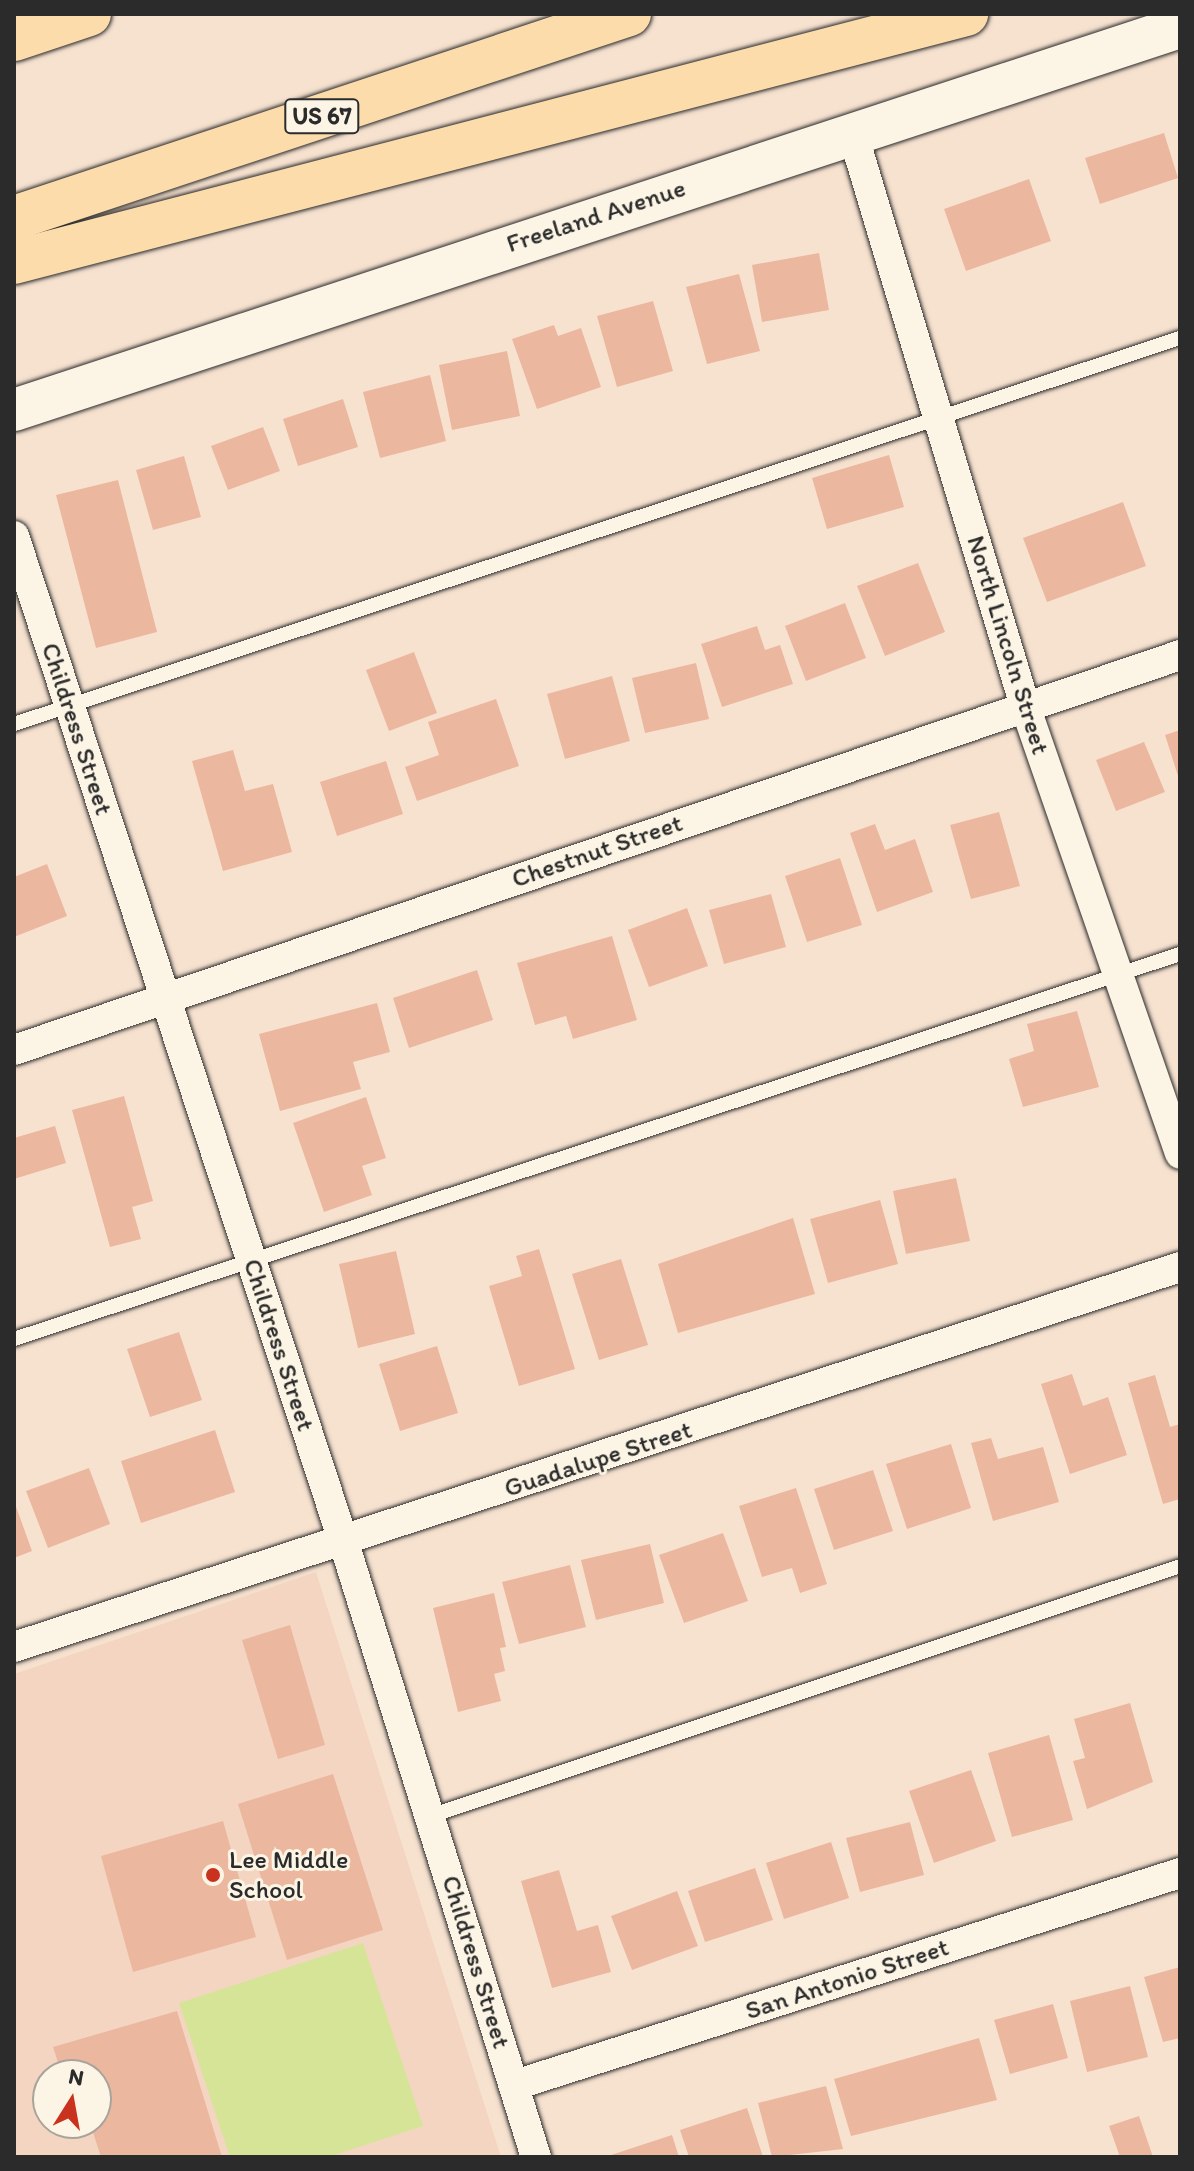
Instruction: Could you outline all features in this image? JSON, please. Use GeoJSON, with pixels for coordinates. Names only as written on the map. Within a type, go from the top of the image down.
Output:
{"type":"FeatureCollection","features":[{"type":"Feature","properties":{"kind":"highway"},"geometry":{"type":"LineString","coordinates":[[14,39],[89,14]]}},
{"type":"Feature","properties":{"kind":"highway","name":"US 67"},"geometry":{"type":"LineString","coordinates":[[14,218],[629,14]]}},
{"type":"Feature","properties":{"kind":"highway"},"geometry":{"type":"LineString","coordinates":[[14,262],[966,14]]}},
{"type":"Feature","properties":{"kind":"main road","name":"Freeland Avenue"},"geometry":{"type":"LineString","coordinates":[[14,410],[852,131],[1180,27]]}},
{"type":"Feature","properties":{"kind":"street","name":"North Lincoln Street"},"geometry":{"type":"LineString","coordinates":[[852,131],[1024,703],[1180,1154]]}},
{"type":"Feature","properties":{"kind":"street","name":"Childress Street"},"geometry":{"type":"LineString","coordinates":[[14,536],[344,1543],[536,2157]]}},
{"type":"Feature","properties":{"kind":"street","name":"Chestnut Street"},"geometry":{"type":"LineString","coordinates":[[14,1050],[1024,703],[1180,655]]}},
{"type":"Feature","properties":{"kind":"street","name":"Guadalupe Street"},"geometry":{"type":"LineString","coordinates":[[14,1647],[344,1543],[1180,1267]]}},
{"type":"Feature","properties":{"kind":"street","name":"San Antonio Street"},"geometry":{"type":"LineString","coordinates":[[515,2085],[1180,1873]]}},
{"type":"Feature","properties":{"kind":"lane"},"geometry":{"type":"LineString","coordinates":[[14,724],[1180,338]]}},
{"type":"Feature","properties":{"kind":"lane"},"geometry":{"type":"LineString","coordinates":[[14,1339],[1180,954]]}},
{"type":"Feature","properties":{"kind":"lane"},"geometry":{"type":"LineString","coordinates":[[430,1816],[1180,1566]]}},
{"type":"Feature","properties":{"kind":"shaded area","name":"Lee Middle School"},"geometry":{"type":"Polygon","coordinates":[[[316,1572],[501,2157],[14,2157],[14,1674],[316,1572]]]}},
{"type":"Feature","properties":{"kind":"green space"},"geometry":{"type":"Polygon","coordinates":[[[363,1943],[423,2126],[328,2157],[230,2157],[179,2003],[363,1943]]]}},
{"type":"Feature","properties":{"kind":"building"},"geometry":{"type":"Polygon","coordinates":[[[1164,133],[1178,178],[1100,204],[1085,158],[1164,133]]]}},
{"type":"Feature","properties":{"kind":"building"},"geometry":{"type":"Polygon","coordinates":[[[1029,179],[1051,241],[966,271],[944,209],[1029,179]]]}},
{"type":"Feature","properties":{"kind":"building"},"geometry":{"type":"Polygon","coordinates":[[[819,253],[829,310],[762,322],[752,265],[819,253]]]}},
{"type":"Feature","properties":{"kind":"building"},"geometry":{"type":"Polygon","coordinates":[[[739,274],[760,351],[707,364],[686,287],[739,274]]]}},
{"type":"Feature","properties":{"kind":"building"},"geometry":{"type":"Polygon","coordinates":[[[653,301],[673,371],[617,387],[597,316],[653,301]]]}},
{"type":"Feature","properties":{"kind":"building"},"geometry":{"type":"Polygon","coordinates":[[[554,325],[558,336],[581,328],[601,387],[537,409],[512,339],[554,325]]]}},
{"type":"Feature","properties":{"kind":"building"},"geometry":{"type":"Polygon","coordinates":[[[507,351],[520,416],[452,430],[439,365],[507,351]]]}},
{"type":"Feature","properties":{"kind":"building"},"geometry":{"type":"Polygon","coordinates":[[[430,375],[446,441],[380,458],[363,392],[430,375]]]}},
{"type":"Feature","properties":{"kind":"building"},"geometry":{"type":"Polygon","coordinates":[[[343,399],[358,447],[298,466],[283,419],[343,399]]]}},
{"type":"Feature","properties":{"kind":"building"},"geometry":{"type":"Polygon","coordinates":[[[263,427],[280,471],[228,490],[211,446],[263,427]]]}},
{"type":"Feature","properties":{"kind":"building"},"geometry":{"type":"Polygon","coordinates":[[[889,455],[904,507],[827,529],[812,478],[889,455]]]}},
{"type":"Feature","properties":{"kind":"building"},"geometry":{"type":"Polygon","coordinates":[[[184,456],[201,517],[153,530],[136,470],[184,456]]]}},
{"type":"Feature","properties":{"kind":"building"},"geometry":{"type":"Polygon","coordinates":[[[118,480],[157,632],[96,648],[56,495],[118,480]]]}},
{"type":"Feature","properties":{"kind":"building"},"geometry":{"type":"Polygon","coordinates":[[[1123,502],[1146,566],[1047,602],[1023,538],[1123,502]]]}},
{"type":"Feature","properties":{"kind":"building"},"geometry":{"type":"Polygon","coordinates":[[[918,563],[945,632],[885,656],[857,586],[918,563]]]}},
{"type":"Feature","properties":{"kind":"building"},"geometry":{"type":"Polygon","coordinates":[[[845,603],[866,658],[806,681],[785,626],[845,603]]]}},
{"type":"Feature","properties":{"kind":"building"},"geometry":{"type":"Polygon","coordinates":[[[757,626],[765,650],[780,645],[793,684],[722,707],[701,644],[757,626]]]}},
{"type":"Feature","properties":{"kind":"building"},"geometry":{"type":"Polygon","coordinates":[[[414,652],[437,713],[389,731],[366,670],[414,652]]]}},
{"type":"Feature","properties":{"kind":"building"},"geometry":{"type":"Polygon","coordinates":[[[696,663],[709,719],[645,733],[632,678],[696,663]]]}},
{"type":"Feature","properties":{"kind":"building"},"geometry":{"type":"Polygon","coordinates":[[[612,676],[630,741],[565,759],[547,694],[612,676]]]}},
{"type":"Feature","properties":{"kind":"building"},"geometry":{"type":"Polygon","coordinates":[[[496,699],[519,766],[417,801],[405,767],[439,755],[428,722],[496,699]]]}},
{"type":"Feature","properties":{"kind":"building"},"geometry":{"type":"Polygon","coordinates":[[[1180,730],[1180,779],[1179,779],[1165,735],[1180,730]]]}},
{"type":"Feature","properties":{"kind":"building"},"geometry":{"type":"Polygon","coordinates":[[[1144,742],[1165,792],[1116,811],[1096,760],[1144,742]]]}},
{"type":"Feature","properties":{"kind":"building"},"geometry":{"type":"Polygon","coordinates":[[[233,750],[245,791],[273,784],[292,852],[223,871],[192,761],[233,750]]]}},
{"type":"Feature","properties":{"kind":"building"},"geometry":{"type":"Polygon","coordinates":[[[386,761],[403,814],[337,836],[320,782],[386,761]]]}},
{"type":"Feature","properties":{"kind":"building"},"geometry":{"type":"Polygon","coordinates":[[[999,812],[1020,886],[971,899],[950,825],[999,812]]]}},
{"type":"Feature","properties":{"kind":"building"},"geometry":{"type":"Polygon","coordinates":[[[875,824],[885,850],[915,839],[933,892],[877,912],[850,833],[875,824]]]}},
{"type":"Feature","properties":{"kind":"building"},"geometry":{"type":"Polygon","coordinates":[[[840,858],[862,925],[807,942],[785,876],[840,858]]]}},
{"type":"Feature","properties":{"kind":"building"},"geometry":{"type":"Polygon","coordinates":[[[47,864],[67,916],[14,937],[14,877],[47,864]]]}},
{"type":"Feature","properties":{"kind":"building"},"geometry":{"type":"Polygon","coordinates":[[[771,894],[786,947],[724,964],[709,910],[771,894]]]}},
{"type":"Feature","properties":{"kind":"building"},"geometry":{"type":"Polygon","coordinates":[[[687,908],[708,966],[649,987],[628,930],[687,908]]]}},
{"type":"Feature","properties":{"kind":"building"},"geometry":{"type":"Polygon","coordinates":[[[612,936],[637,1020],[573,1039],[566,1016],[535,1025],[517,963],[612,936]]]}},
{"type":"Feature","properties":{"kind":"building"},"geometry":{"type":"Polygon","coordinates":[[[477,970],[493,1020],[409,1048],[393,998],[477,970]]]}},
{"type":"Feature","properties":{"kind":"building"},"geometry":{"type":"Polygon","coordinates":[[[377,1003],[390,1052],[353,1062],[361,1089],[280,1111],[259,1034],[377,1003]]]}},
{"type":"Feature","properties":{"kind":"building"},"geometry":{"type":"Polygon","coordinates":[[[1077,1011],[1099,1087],[1023,1107],[1009,1059],[1034,1051],[1027,1024],[1077,1011]]]}},
{"type":"Feature","properties":{"kind":"building"},"geometry":{"type":"Polygon","coordinates":[[[124,1096],[153,1201],[132,1207],[141,1239],[110,1247],[72,1110],[124,1096]]]}},
{"type":"Feature","properties":{"kind":"building"},"geometry":{"type":"Polygon","coordinates":[[[366,1097],[386,1158],[362,1166],[372,1195],[324,1212],[293,1123],[366,1097]]]}},
{"type":"Feature","properties":{"kind":"building"},"geometry":{"type":"Polygon","coordinates":[[[55,1126],[66,1163],[14,1179],[14,1138],[55,1126]]]}},
{"type":"Feature","properties":{"kind":"building"},"geometry":{"type":"Polygon","coordinates":[[[956,1178],[970,1241],[906,1254],[893,1191],[956,1178]]]}},
{"type":"Feature","properties":{"kind":"building"},"geometry":{"type":"Polygon","coordinates":[[[880,1200],[898,1264],[828,1283],[810,1219],[880,1200]]]}},
{"type":"Feature","properties":{"kind":"building"},"geometry":{"type":"Polygon","coordinates":[[[793,1218],[815,1294],[678,1333],[658,1264],[793,1218]]]}},
{"type":"Feature","properties":{"kind":"building"},"geometry":{"type":"Polygon","coordinates":[[[539,1249],[575,1369],[519,1386],[489,1286],[522,1276],[516,1256],[539,1249]]]}},
{"type":"Feature","properties":{"kind":"building"},"geometry":{"type":"Polygon","coordinates":[[[396,1251],[415,1334],[358,1348],[339,1264],[396,1251]]]}},
{"type":"Feature","properties":{"kind":"building"},"geometry":{"type":"Polygon","coordinates":[[[621,1259],[648,1345],[599,1360],[572,1274],[621,1259]]]}},
{"type":"Feature","properties":{"kind":"building"},"geometry":{"type":"Polygon","coordinates":[[[179,1332],[202,1400],[150,1417],[127,1349],[179,1332]]]}},
{"type":"Feature","properties":{"kind":"building"},"geometry":{"type":"Polygon","coordinates":[[[437,1346],[458,1413],[400,1431],[379,1364],[437,1346]]]}},
{"type":"Feature","properties":{"kind":"building"},"geometry":{"type":"Polygon","coordinates":[[[1072,1374],[1083,1406],[1108,1397],[1127,1455],[1070,1474],[1041,1384],[1072,1374]]]}},
{"type":"Feature","properties":{"kind":"building"},"geometry":{"type":"Polygon","coordinates":[[[1155,1375],[1170,1427],[1180,1424],[1180,1499],[1163,1504],[1128,1383],[1155,1375]]]}},
{"type":"Feature","properties":{"kind":"building"},"geometry":{"type":"Polygon","coordinates":[[[215,1430],[235,1492],[141,1523],[121,1461],[215,1430]]]}},
{"type":"Feature","properties":{"kind":"building"},"geometry":{"type":"Polygon","coordinates":[[[991,1438],[998,1459],[1043,1447],[1059,1502],[993,1521],[971,1443],[991,1438]]]}},
{"type":"Feature","properties":{"kind":"building"},"geometry":{"type":"Polygon","coordinates":[[[951,1444],[971,1508],[907,1529],[886,1464],[951,1444]]]}},
{"type":"Feature","properties":{"kind":"building"},"geometry":{"type":"Polygon","coordinates":[[[89,1468],[110,1524],[48,1548],[26,1491],[89,1468]]]}},
{"type":"Feature","properties":{"kind":"building"},"geometry":{"type":"Polygon","coordinates":[[[873,1470],[893,1531],[834,1550],[814,1489],[873,1470]]]}},
{"type":"Feature","properties":{"kind":"building"},"geometry":{"type":"Polygon","coordinates":[[[796,1488],[827,1584],[800,1593],[792,1568],[762,1577],[739,1506],[796,1488]]]}},
{"type":"Feature","properties":{"kind":"building"},"geometry":{"type":"Polygon","coordinates":[[[14,1501],[32,1551],[14,1558],[14,1501]]]}},
{"type":"Feature","properties":{"kind":"building"},"geometry":{"type":"Polygon","coordinates":[[[723,1533],[748,1601],[684,1623],[659,1555],[723,1533]]]}},
{"type":"Feature","properties":{"kind":"building"},"geometry":{"type":"Polygon","coordinates":[[[650,1544],[664,1603],[596,1620],[581,1560],[650,1544]]]}},
{"type":"Feature","properties":{"kind":"building"},"geometry":{"type":"Polygon","coordinates":[[[570,1565],[586,1627],[519,1644],[502,1582],[570,1565]]]}},
{"type":"Feature","properties":{"kind":"building"},"geometry":{"type":"Polygon","coordinates":[[[494,1593],[506,1647],[500,1648],[505,1671],[494,1674],[501,1701],[458,1712],[433,1608],[494,1593]]]}},
{"type":"Feature","properties":{"kind":"building"},"geometry":{"type":"Polygon","coordinates":[[[290,1625],[325,1745],[278,1759],[242,1640],[290,1625]]]}},
{"type":"Feature","properties":{"kind":"building"},"geometry":{"type":"Polygon","coordinates":[[[1130,1703],[1153,1782],[1087,1809],[1073,1761],[1085,1758],[1074,1719],[1130,1703]]]}},
{"type":"Feature","properties":{"kind":"building"},"geometry":{"type":"Polygon","coordinates":[[[1049,1735],[1073,1820],[1012,1837],[988,1753],[1049,1735]]]}},
{"type":"Feature","properties":{"kind":"building"},"geometry":{"type":"Polygon","coordinates":[[[971,1770],[996,1841],[934,1863],[909,1791],[971,1770]]]}},
{"type":"Feature","properties":{"kind":"building"},"geometry":{"type":"Polygon","coordinates":[[[333,1774],[383,1930],[287,1960],[238,1804],[333,1774]]]}},
{"type":"Feature","properties":{"kind":"building"},"geometry":{"type":"Polygon","coordinates":[[[223,1821],[256,1937],[133,1972],[101,1856],[223,1821]]]}},
{"type":"Feature","properties":{"kind":"building"},"geometry":{"type":"Polygon","coordinates":[[[910,1822],[924,1875],[860,1892],[846,1838],[910,1822]]]}},
{"type":"Feature","properties":{"kind":"building"},"geometry":{"type":"Polygon","coordinates":[[[831,1842],[849,1898],[784,1919],[766,1863],[831,1842]]]}},
{"type":"Feature","properties":{"kind":"building"},"geometry":{"type":"Polygon","coordinates":[[[755,1868],[773,1920],[705,1942],[688,1891],[755,1868]]]}},
{"type":"Feature","properties":{"kind":"building"},"geometry":{"type":"Polygon","coordinates":[[[559,1870],[577,1931],[598,1925],[611,1972],[552,1988],[521,1881],[559,1870]]]}},
{"type":"Feature","properties":{"kind":"building"},"geometry":{"type":"Polygon","coordinates":[[[677,1891],[698,1946],[632,1970],[611,1916],[677,1891]]]}},
{"type":"Feature","properties":{"kind":"building"},"geometry":{"type":"Polygon","coordinates":[[[1180,1967],[1180,2038],[1163,2042],[1144,1977],[1180,1967]]]}},
{"type":"Feature","properties":{"kind":"building"},"geometry":{"type":"Polygon","coordinates":[[[1130,1986],[1148,2057],[1087,2072],[1070,2001],[1130,1986]]]}},
{"type":"Feature","properties":{"kind":"building"},"geometry":{"type":"Polygon","coordinates":[[[1053,2004],[1068,2058],[1010,2074],[994,2020],[1053,2004]]]}},
{"type":"Feature","properties":{"kind":"building"},"geometry":{"type":"Polygon","coordinates":[[[177,2011],[222,2157],[101,2157],[95,2139],[112,2139],[112,2059],[57,2059],[53,2047],[177,2011]]]}},
{"type":"Feature","properties":{"kind":"building"},"geometry":{"type":"Polygon","coordinates":[[[979,2038],[997,2100],[851,2136],[834,2079],[979,2038]]]}},
{"type":"Feature","properties":{"kind":"building"},"geometry":{"type":"Polygon","coordinates":[[[826,2086],[843,2149],[772,2157],[758,2103],[826,2086]]]}},
{"type":"Feature","properties":{"kind":"building"},"geometry":{"type":"Polygon","coordinates":[[[747,2108],[763,2157],[689,2157],[680,2130],[747,2108]]]}},
{"type":"Feature","properties":{"kind":"building"},"geometry":{"type":"Polygon","coordinates":[[[1139,2116],[1153,2157],[1120,2157],[1109,2126],[1139,2116]]]}},
{"type":"Feature","properties":{"kind":"building"},"geometry":{"type":"Polygon","coordinates":[[[672,2135],[679,2157],[608,2157],[608,2156],[672,2135]]]}},
{"type":"Feature","properties":{"kind":"place","name":"Lee Middle School"},"geometry":{"type":"Point","coordinates":[213,1875]}}]}
